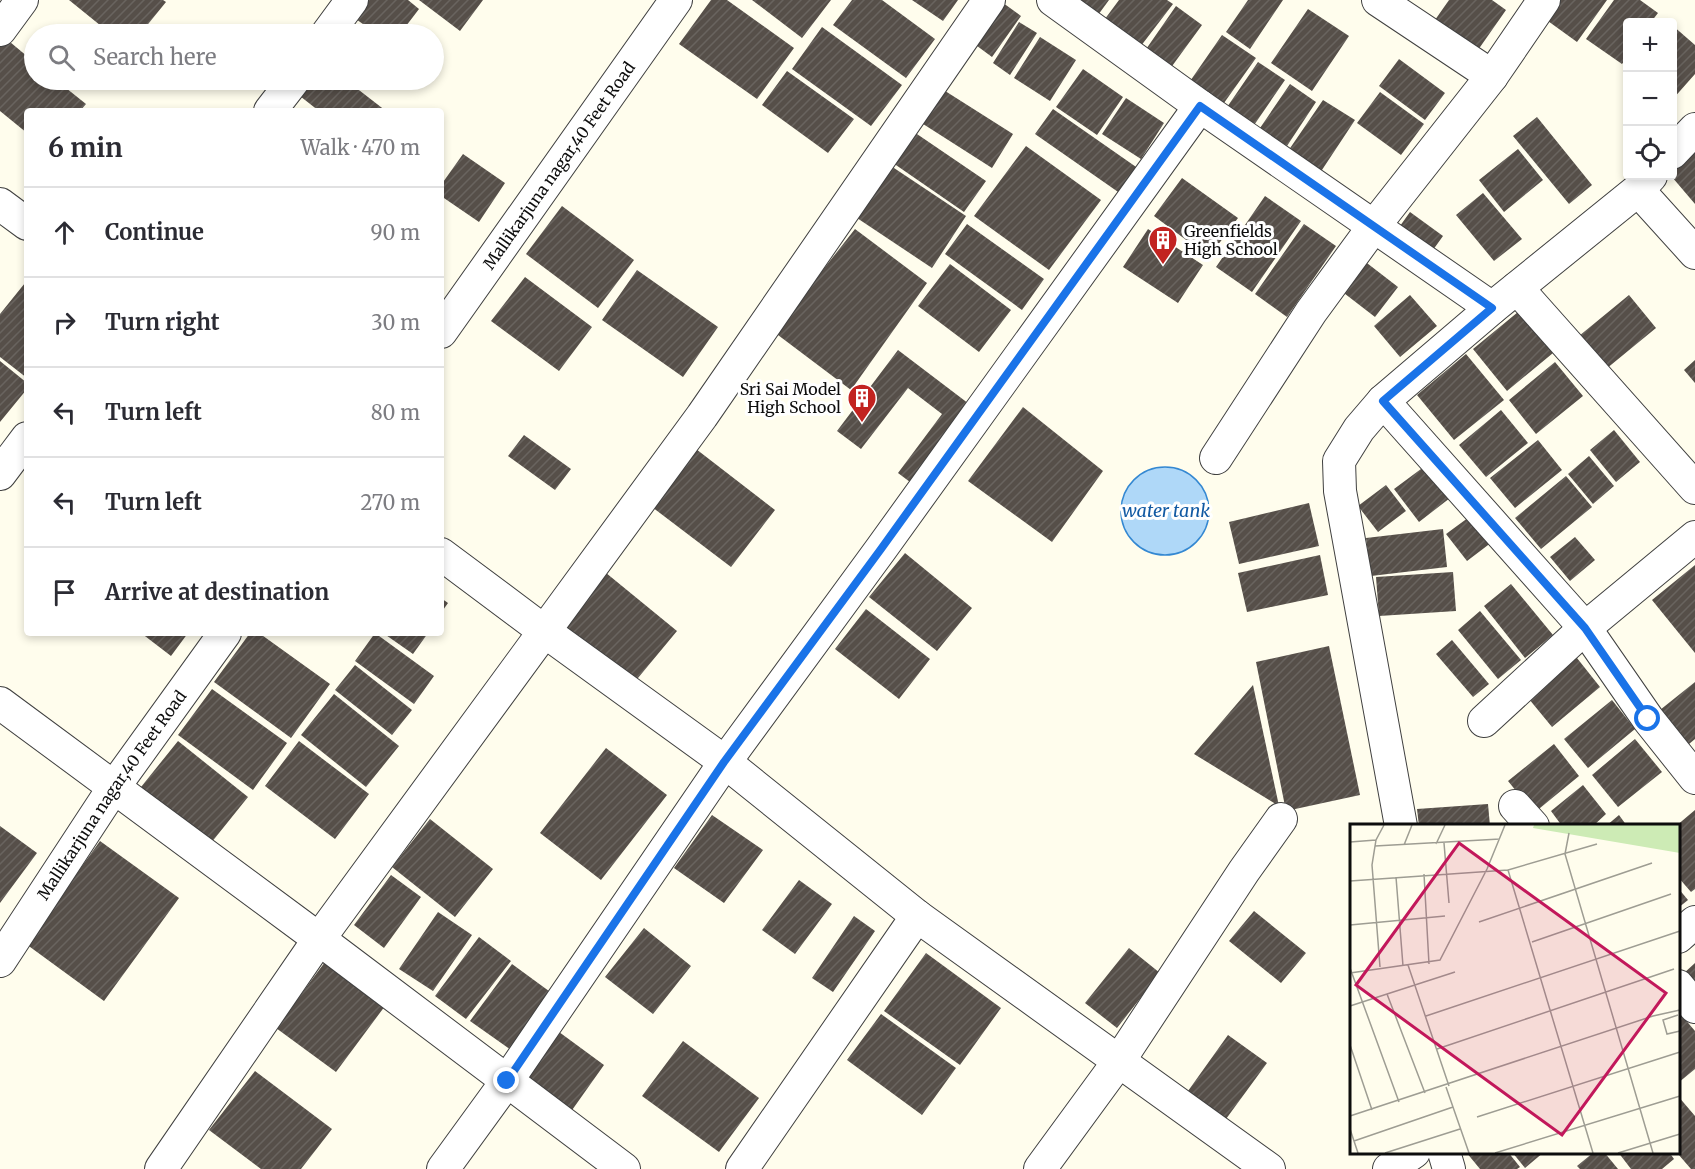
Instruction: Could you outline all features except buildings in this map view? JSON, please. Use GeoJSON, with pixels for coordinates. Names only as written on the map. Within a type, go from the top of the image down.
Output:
{"type":"FeatureCollection","features":[{"type":"Feature","properties":{"kind":"street"},"geometry":{"type":"LineString","coordinates":[[0,30],[22,0]]}},
{"type":"Feature","properties":{"kind":"street"},"geometry":{"type":"LineString","coordinates":[[334,24],[352,0]]}},
{"type":"Feature","properties":{"kind":"street","name":"Mallikarjuna nagar,40 Feet Road"},"geometry":{"type":"LineString","coordinates":[[444,328],[676,0]]}},
{"type":"Feature","properties":{"kind":"street"},"geometry":{"type":"LineString","coordinates":[[161,1169],[319,939],[702,416],[989,0]]}},
{"type":"Feature","properties":{"kind":"street"},"geometry":{"type":"LineString","coordinates":[[1053,0],[1200,106],[1492,308]]}},
{"type":"Feature","properties":{"kind":"street"},"geometry":{"type":"LineString","coordinates":[[1378,0],[1492,75]]}},
{"type":"Feature","properties":{"kind":"street"},"geometry":{"type":"LineString","coordinates":[[1216,458],[1311,312],[1374,226],[1492,75],[1544,0]]}},
{"type":"Feature","properties":{"kind":"street"},"geometry":{"type":"LineString","coordinates":[[272,108],[286,90]]}},
{"type":"Feature","properties":{"kind":"street"},"geometry":{"type":"LineString","coordinates":[[443,1169],[507,1081],[724,762],[881,549],[1200,106]]}},
{"type":"Feature","properties":{"kind":"street"},"geometry":{"type":"LineString","coordinates":[[1677,148],[1695,129]]}},
{"type":"Feature","properties":{"kind":"street"},"geometry":{"type":"LineString","coordinates":[[1401,824],[1340,491],[1339,461],[1359,429],[1383,401],[1645,183],[1695,253]]}},
{"type":"Feature","properties":{"kind":"street"},"geometry":{"type":"LineString","coordinates":[[0,204],[24,222]]}},
{"type":"Feature","properties":{"kind":"street"},"geometry":{"type":"LineString","coordinates":[[1516,288],[1695,488]]}},
{"type":"Feature","properties":{"kind":"street"},"geometry":{"type":"LineString","coordinates":[[1383,401],[1585,628],[1648,719],[1695,778]]}},
{"type":"Feature","properties":{"kind":"street"},"geometry":{"type":"LineString","coordinates":[[0,474],[24,442]]}},
{"type":"Feature","properties":{"kind":"street"},"geometry":{"type":"LineString","coordinates":[[1484,721],[1585,628],[1695,537]]}},
{"type":"Feature","properties":{"kind":"street"},"geometry":{"type":"LineString","coordinates":[[444,556],[724,762],[917,916],[1269,1169]]}},
{"type":"Feature","properties":{"kind":"street","name":"Mallikarjuna nagar,40 Feet Road"},"geometry":{"type":"LineString","coordinates":[[0,962],[114,787],[223,636]]}},
{"type":"Feature","properties":{"kind":"street"},"geometry":{"type":"LineString","coordinates":[[0,703],[624,1169]]}},
{"type":"Feature","properties":{"kind":"street"},"geometry":{"type":"LineString","coordinates":[[1041,1169],[1119,1061],[1244,871],[1281,819]]}},
{"type":"Feature","properties":{"kind":"street"},"geometry":{"type":"LineString","coordinates":[[742,1169],[917,916]]}},
{"type":"Feature","properties":{"kind":"street"},"geometry":{"type":"LineString","coordinates":[[1680,935],[1695,922]]}},
{"type":"Feature","properties":{"kind":"street"},"geometry":{"type":"LineString","coordinates":[[1680,988],[1695,1007]]}},
{"type":"Feature","properties":{"kind":"street"},"geometry":{"type":"LineString","coordinates":[[1389,1169],[1411,1154]]}},
{"type":"Feature","properties":{"kind":"street"},"geometry":{"type":"LineString","coordinates":[[1445,1154],[1449,1169]]}},
{"type":"Feature","properties":{"kind":"water","name":"water tank"},"geometry":{"type":"Polygon","coordinates":[[[1156,467],[1174,467],[1190,474],[1202,486],[1209,502],[1209,520],[1202,536],[1190,548],[1174,555],[1156,555],[1140,548],[1128,536],[1121,520],[1121,502],[1128,486],[1140,474],[1156,467]]]}},
{"type":"Feature","properties":{"kind":"place","name":"Greenfields High School"},"geometry":{"type":"Point","coordinates":[1163,266]}},
{"type":"Feature","properties":{"kind":"place","name":"Sri Sai Model High School"},"geometry":{"type":"Point","coordinates":[862,424]}},
{"type":"Feature","properties":{"kind":"route"},"geometry":{"type":"LineString","coordinates":[[507,1081],[724,762],[881,549],[1200,106],[1492,308],[1383,401],[1585,628],[1648,719]]}}]}
